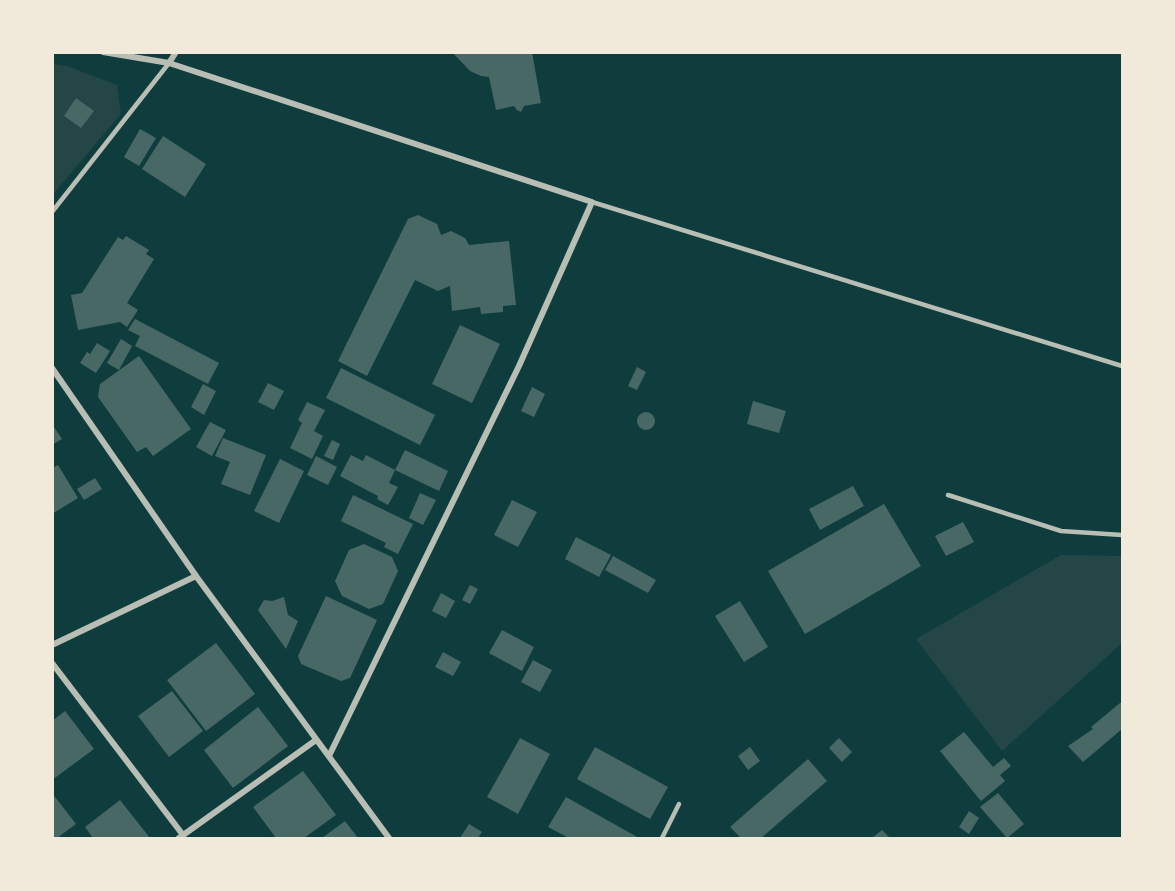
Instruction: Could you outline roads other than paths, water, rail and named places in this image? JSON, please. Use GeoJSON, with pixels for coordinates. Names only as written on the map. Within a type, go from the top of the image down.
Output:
{"type":"FeatureCollection","features":[{"type":"Feature","properties":{"kind":"street"},"geometry":{"type":"LineString","coordinates":[[103,52],[170,63],[592,202],[519,366],[329,756]]}},
{"type":"Feature","properties":{"kind":"street"},"geometry":{"type":"LineString","coordinates":[[170,63],[176,52]]}},
{"type":"Feature","properties":{"kind":"street"},"geometry":{"type":"LineString","coordinates":[[52,368],[196,576],[389,838]]}},
{"type":"Feature","properties":{"kind":"street"},"geometry":{"type":"LineString","coordinates":[[52,645],[196,576]]}},
{"type":"Feature","properties":{"kind":"street"},"geometry":{"type":"LineString","coordinates":[[52,663],[181,837],[316,740]]}},
{"type":"Feature","properties":{"kind":"lane"},"geometry":{"type":"LineString","coordinates":[[52,212],[170,63]]}},
{"type":"Feature","properties":{"kind":"lane"},"geometry":{"type":"LineString","coordinates":[[592,202],[1122,366]]}},
{"type":"Feature","properties":{"kind":"lane"},"geometry":{"type":"LineString","coordinates":[[948,495],[1061,531],[1122,535]]}},
{"type":"Feature","properties":{"kind":"lane"},"geometry":{"type":"LineString","coordinates":[[662,838],[680,804]]}}]}
